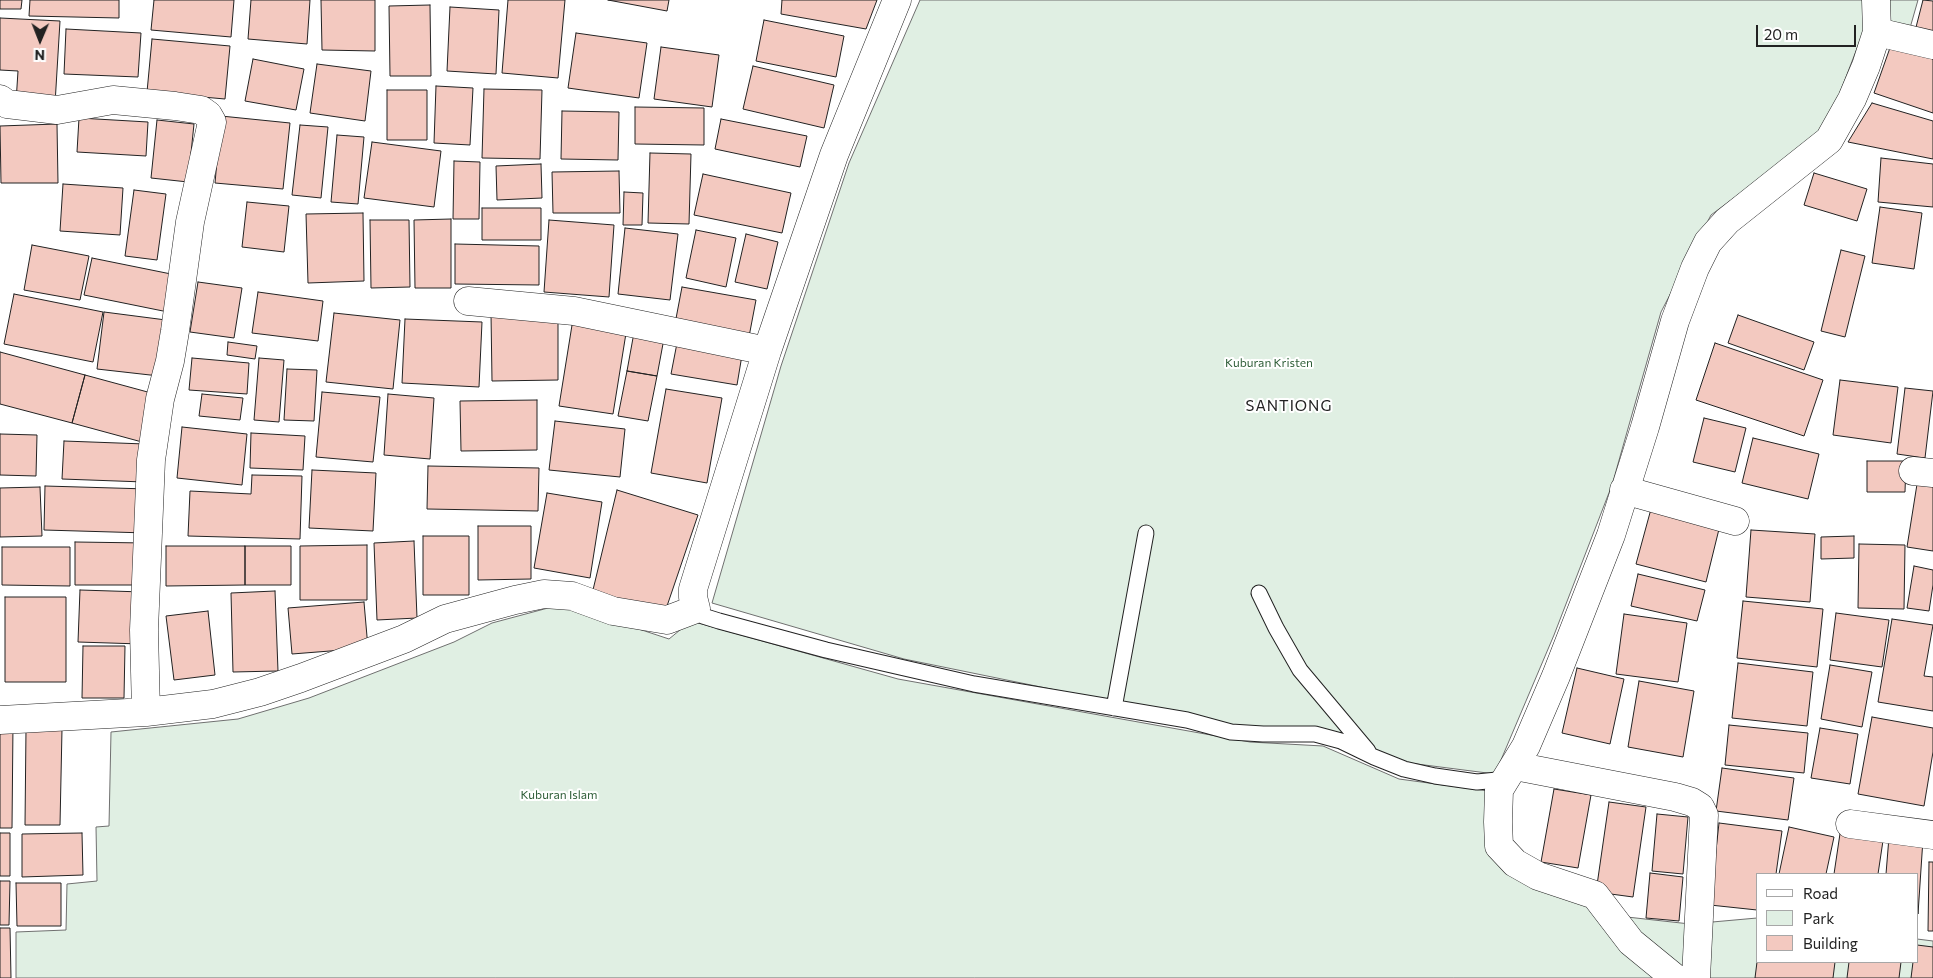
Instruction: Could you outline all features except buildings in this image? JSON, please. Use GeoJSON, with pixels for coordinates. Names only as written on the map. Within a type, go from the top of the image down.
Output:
{"type":"FeatureCollection","features":[{"type":"Feature","properties":{"kind":"street"},"geometry":{"type":"LineString","coordinates":[[0,720],[146,712],[213,704],[260,692],[404,639],[445,619],[544,594],[572,596],[613,611],[666,620],[696,609],[693,589],[766,351],[834,155],[898,0]]}},
{"type":"Feature","properties":{"kind":"street"},"geometry":{"type":"LineString","coordinates":[[1675,978],[1631,942],[1596,895],[1538,876],[1515,863],[1499,846],[1499,790],[1526,746],[1611,535],[1675,322],[1695,268],[1708,242],[1727,221],[1829,140],[1852,99],[1866,66],[1877,32],[1876,0]]}},
{"type":"Feature","properties":{"kind":"street"},"geometry":{"type":"LineString","coordinates":[[1877,32],[1933,45]]}},
{"type":"Feature","properties":{"kind":"street"},"geometry":{"type":"LineString","coordinates":[[0,99],[7,104],[57,110],[113,100],[175,106],[201,110],[208,115],[212,122],[190,222],[175,331],[170,361],[160,398],[151,460],[144,630],[146,712]]}},
{"type":"Feature","properties":{"kind":"street"},"geometry":{"type":"LineString","coordinates":[[468,302],[574,311],[766,351]]}},
{"type":"Feature","properties":{"kind":"street"},"geometry":{"type":"LineString","coordinates":[[1624,490],[1735,521]]}},
{"type":"Feature","properties":{"kind":"street"},"geometry":{"type":"LineString","coordinates":[[1510,772],[1675,797],[1692,802],[1700,807],[1704,814],[1696,978]]}},
{"type":"Feature","properties":{"kind":"street"},"geometry":{"type":"LineString","coordinates":[[1850,824],[1933,835]]}},
{"type":"Feature","properties":{"kind":"lane"},"geometry":{"type":"LineString","coordinates":[[1114,708],[1146,533]]}},
{"type":"Feature","properties":{"kind":"lane"},"geometry":{"type":"LineString","coordinates":[[1259,593],[1300,670],[1374,757]]}},
{"type":"Feature","properties":{"kind":"lane"},"geometry":{"type":"LineString","coordinates":[[696,609],[703,616],[826,650],[974,684],[1187,720],[1231,732],[1315,734],[1341,741],[1404,770],[1435,776],[1476,782],[1497,780],[1510,772]]}},
{"type":"Feature","properties":{"kind":"green space","name":"Kuburan Kristen"},"geometry":{"type":"Polygon","coordinates":[[[920,0],[1918,0],[1908,35],[1864,30],[1826,129],[1711,215],[1661,312],[1612,485],[1554,635],[1495,774],[1409,763],[1325,730],[1251,730],[904,659],[712,603],[781,366],[849,163],[920,0]]]}},
{"type":"Feature","properties":{"kind":"green space","name":"Kuburan Islam"},"geometry":{"type":"Polygon","coordinates":[[[563,604],[669,639],[691,621],[898,679],[1250,742],[1323,746],[1399,779],[1488,791],[1491,844],[1627,917],[1690,924],[1756,918],[1756,963],[1918,963],[1918,939],[1933,941],[1933,978],[16,978],[16,932],[66,930],[67,884],[97,881],[96,827],[109,826],[111,732],[238,719],[309,698],[454,642],[492,623],[563,604]]]}},
{"type":"Feature","properties":{"kind":"district","name":"SANTIONG"},"geometry":{"type":"Point","coordinates":[1289,406]}}]}
